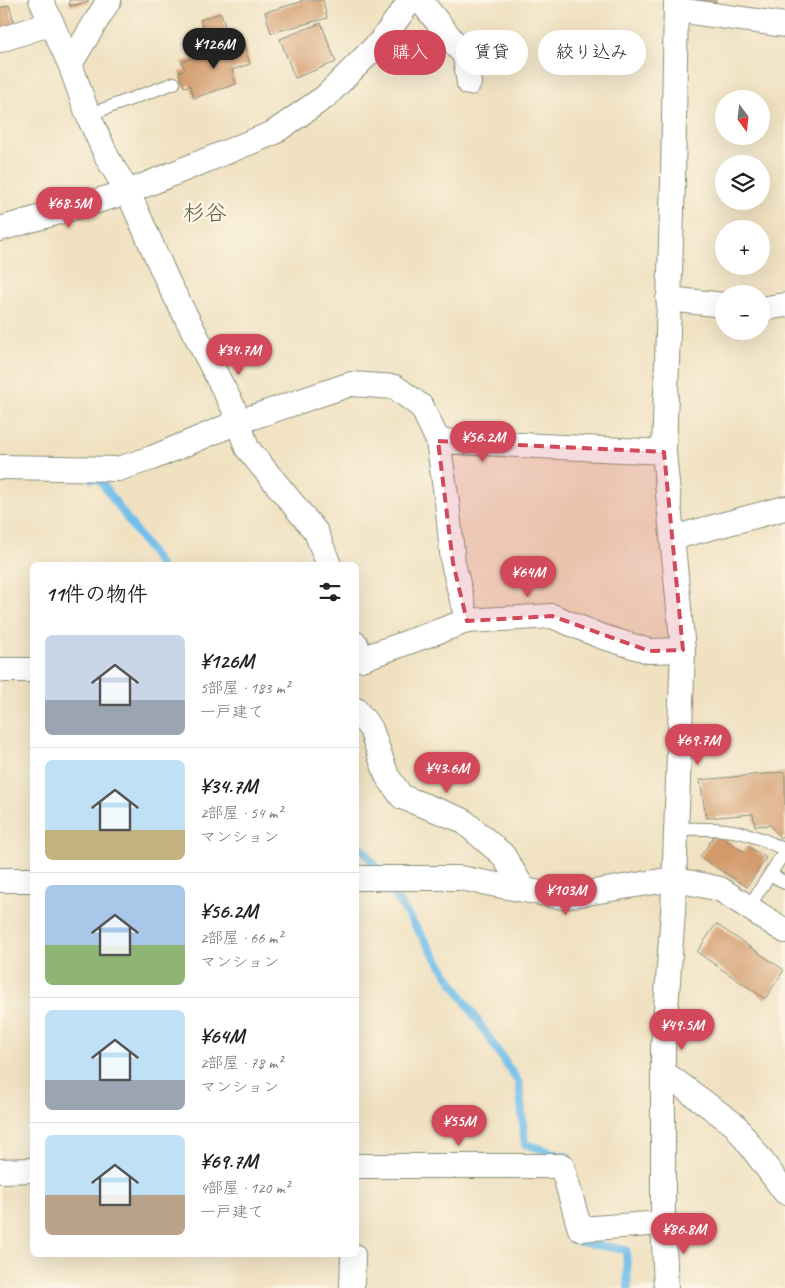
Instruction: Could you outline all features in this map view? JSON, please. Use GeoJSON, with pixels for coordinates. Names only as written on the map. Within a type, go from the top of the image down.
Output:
{"type":"FeatureCollection","features":[{"type":"Feature","properties":{"kind":"street"},"geometry":{"type":"LineString","coordinates":[[41,0],[70,64],[88,115],[108,159],[128,192],[168,282],[233,408],[246,448],[316,532],[328,562]]}},
{"type":"Feature","properties":{"kind":"street"},"geometry":{"type":"LineString","coordinates":[[70,64],[109,0]]}},
{"type":"Feature","properties":{"kind":"street"},"geometry":{"type":"LineString","coordinates":[[0,229],[128,192],[273,133],[326,97],[381,41],[411,0]]}},
{"type":"Feature","properties":{"kind":"street"},"geometry":{"type":"LineString","coordinates":[[420,0],[465,56],[470,83]]}},
{"type":"Feature","properties":{"kind":"street"},"geometry":{"type":"LineString","coordinates":[[666,1288],[663,1223],[663,1072],[673,912],[672,879],[676,829],[683,650],[664,452],[677,5],[785,25]]}},
{"type":"Feature","properties":{"kind":"street"},"geometry":{"type":"LineString","coordinates":[[0,40],[52,23]]}},
{"type":"Feature","properties":{"kind":"street"},"geometry":{"type":"LineString","coordinates":[[668,299],[715,304]]}},
{"type":"Feature","properties":{"kind":"street"},"geometry":{"type":"LineString","coordinates":[[770,307],[785,305]]}},
{"type":"Feature","properties":{"kind":"street"},"geometry":{"type":"LineString","coordinates":[[0,467],[118,469],[152,458],[238,422],[351,384],[395,387],[422,407],[438,441],[453,563],[467,621]]}},
{"type":"Feature","properties":{"kind":"street"},"geometry":{"type":"LineString","coordinates":[[438,441],[664,452]]}},
{"type":"Feature","properties":{"kind":"street"},"geometry":{"type":"LineString","coordinates":[[672,538],[785,508]]}},
{"type":"Feature","properties":{"kind":"street"},"geometry":{"type":"LineString","coordinates":[[359,656],[467,621],[552,616],[600,636],[649,651],[683,650]]}},
{"type":"Feature","properties":{"kind":"street"},"geometry":{"type":"LineString","coordinates":[[0,670],[30,670]]}},
{"type":"Feature","properties":{"kind":"street"},"geometry":{"type":"LineString","coordinates":[[359,714],[371,729],[387,776],[402,797],[462,820],[503,855],[524,890]]}},
{"type":"Feature","properties":{"kind":"street"},"geometry":{"type":"LineString","coordinates":[[359,878],[460,878],[562,897],[672,879],[720,889],[785,931]]}},
{"type":"Feature","properties":{"kind":"street"},"geometry":{"type":"LineString","coordinates":[[0,880],[30,880]]}},
{"type":"Feature","properties":{"kind":"street"},"geometry":{"type":"LineString","coordinates":[[663,1072],[735,1125],[785,1192]]}},
{"type":"Feature","properties":{"kind":"street"},"geometry":{"type":"LineString","coordinates":[[359,1166],[562,1166],[580,1229],[663,1223]]}},
{"type":"Feature","properties":{"kind":"street"},"geometry":{"type":"LineString","coordinates":[[0,1170],[30,1170]]}},
{"type":"Feature","properties":{"kind":"street"},"geometry":{"type":"LineString","coordinates":[[352,1288],[353,1257]]}},
{"type":"Feature","properties":{"kind":"lane"},"geometry":{"type":"LineString","coordinates":[[88,115],[174,83]]}},
{"type":"Feature","properties":{"kind":"lane"},"geometry":{"type":"LineString","coordinates":[[676,829],[723,829],[746,832],[785,850],[748,908]]}},
{"type":"Feature","properties":{"kind":"lane"},"geometry":{"type":"LineString","coordinates":[[771,874],[785,883]]}},
{"type":"Feature","properties":{"kind":"highlighted area"},"geometry":{"type":"Polygon","coordinates":[[[438,441],[664,452],[683,650],[649,651],[552,616],[467,621],[453,563],[438,441]]]}},
{"type":"Feature","properties":{"kind":"building"},"geometry":{"type":"Polygon","coordinates":[[[69,0],[88,0],[88,2],[70,6],[69,0]]]}},
{"type":"Feature","properties":{"kind":"building"},"geometry":{"type":"Polygon","coordinates":[[[300,0],[323,0],[327,18],[271,33],[265,12],[301,2],[300,0]]]}},
{"type":"Feature","properties":{"kind":"building"},"geometry":{"type":"Polygon","coordinates":[[[691,0],[716,0],[715,6],[691,0]]]}},
{"type":"Feature","properties":{"kind":"building"},"geometry":{"type":"Polygon","coordinates":[[[9,5],[15,25],[0,30],[0,8],[9,5]]]}},
{"type":"Feature","properties":{"kind":"building"},"geometry":{"type":"Polygon","coordinates":[[[221,13],[226,29],[206,36],[200,20],[221,13]]]}},
{"type":"Feature","properties":{"kind":"building"},"geometry":{"type":"Polygon","coordinates":[[[321,23],[336,62],[295,78],[280,39],[321,23]]]}},
{"type":"Feature","properties":{"kind":"building"},"geometry":{"type":"Polygon","coordinates":[[[243,42],[250,64],[232,70],[236,84],[194,98],[190,85],[184,87],[179,72],[185,70],[182,62],[243,42]]]}},
{"type":"Feature","properties":{"kind":"building"},"geometry":{"type":"Polygon","coordinates":[[[785,772],[785,837],[780,838],[770,825],[755,826],[753,814],[706,818],[700,780],[785,772]]]}},
{"type":"Feature","properties":{"kind":"building"},"geometry":{"type":"Polygon","coordinates":[[[716,833],[744,852],[748,846],[766,858],[747,887],[700,857],[716,833]]]}},
{"type":"Feature","properties":{"kind":"building"},"geometry":{"type":"Polygon","coordinates":[[[716,924],[784,970],[765,999],[697,952],[716,924]]]}},
{"type":"Feature","properties":{"kind":"waterway"},"geometry":{"type":"LineString","coordinates":[[92,479],[99,479],[158,562]]}},
{"type":"Feature","properties":{"kind":"waterway"},"geometry":{"type":"LineString","coordinates":[[359,844],[380,873]]}},
{"type":"Feature","properties":{"kind":"waterway"},"geometry":{"type":"LineString","coordinates":[[386,882],[519,1083],[525,1144],[568,1157]]}},
{"type":"Feature","properties":{"kind":"waterway"},"geometry":{"type":"LineString","coordinates":[[574,1230],[575,1241],[626,1250],[628,1288]]}},
{"type":"Feature","properties":{"kind":"district","name":"杉谷"},"geometry":{"type":"Point","coordinates":[205,213]}}]}
